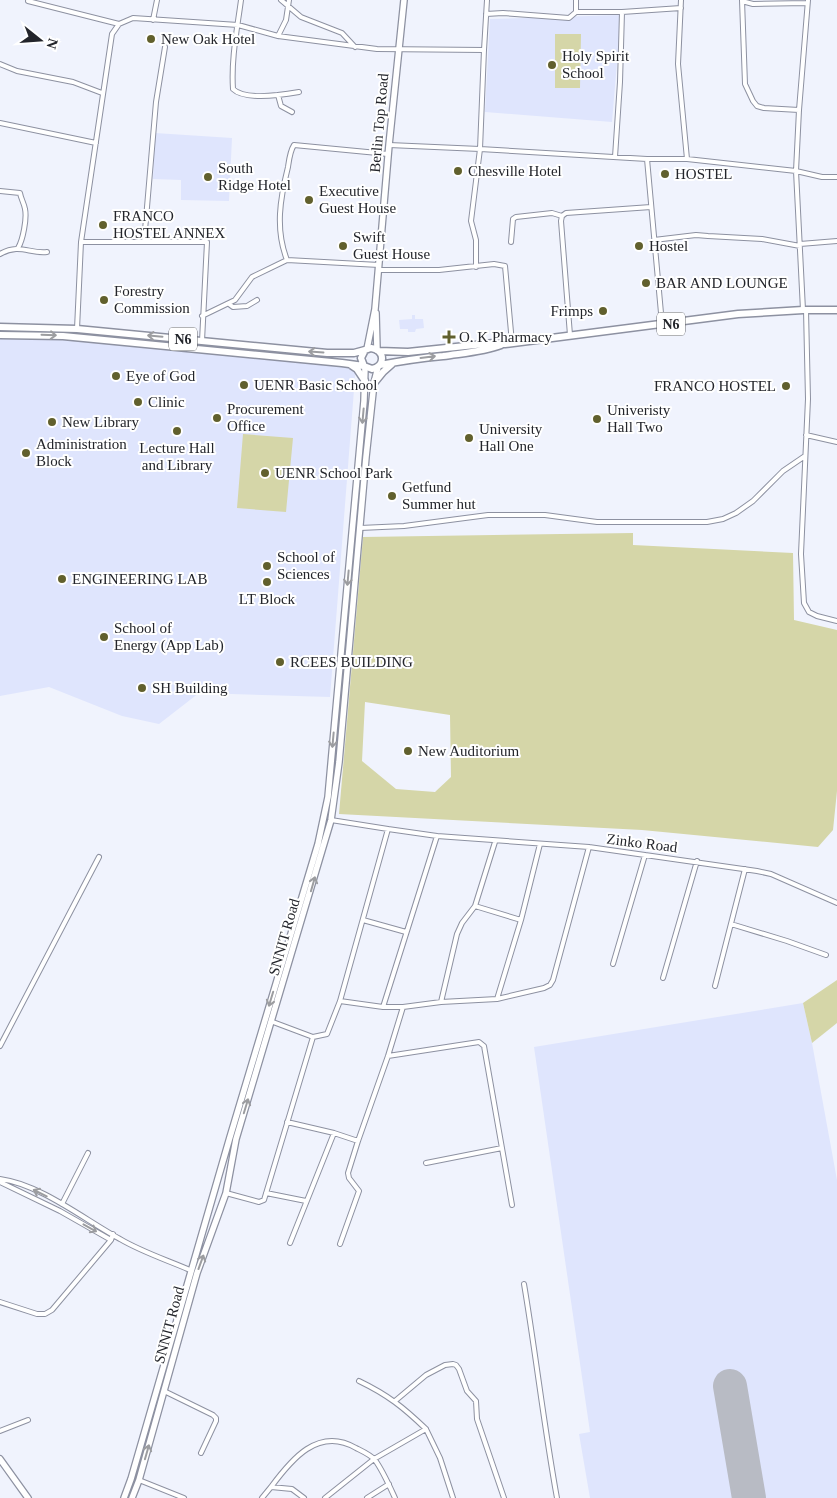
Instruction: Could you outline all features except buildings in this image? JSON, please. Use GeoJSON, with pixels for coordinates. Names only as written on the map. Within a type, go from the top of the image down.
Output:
{"type":"FeatureCollection","features":[{"type":"Feature","properties":{"kind":"main road","name":"N6"},"geometry":{"type":"LineString","coordinates":[[0,327],[77,329],[327,353],[354,353],[366,350],[408,352],[508,343],[738,314],[837,310]]}},
{"type":"Feature","properties":{"kind":"main road","name":"N6"},"geometry":{"type":"LineString","coordinates":[[0,335],[63,336],[350,364],[372,369],[394,362],[494,348],[508,343]]}},
{"type":"Feature","properties":{"kind":"main road"},"geometry":{"type":"LineString","coordinates":[[221,351],[222,344]]}},
{"type":"Feature","properties":{"kind":"main road"},"geometry":{"type":"LineString","coordinates":[[231,352],[232,345]]}},
{"type":"Feature","properties":{"kind":"main road"},"geometry":{"type":"LineString","coordinates":[[365,367],[361,358],[366,350]]}},
{"type":"Feature","properties":{"kind":"main road"},"geometry":{"type":"LineString","coordinates":[[378,350],[382,358],[379,366]]}},
{"type":"Feature","properties":{"kind":"main road"},"geometry":{"type":"LineString","coordinates":[[374,383],[394,362]]}},
{"type":"Feature","properties":{"kind":"main road"},"geometry":{"type":"LineString","coordinates":[[350,364],[357,369],[366,381]]}},
{"type":"Feature","properties":{"kind":"street"},"geometry":{"type":"LineString","coordinates":[[153,20],[157,0]]}},
{"type":"Feature","properties":{"kind":"street"},"geometry":{"type":"LineString","coordinates":[[241,0],[234,44],[233,89],[238,94],[248,96],[299,92]]}},
{"type":"Feature","properties":{"kind":"street"},"geometry":{"type":"LineString","coordinates":[[281,0],[301,17],[342,33],[355,47]]}},
{"type":"Feature","properties":{"kind":"street"},"geometry":{"type":"LineString","coordinates":[[278,36],[286,20],[289,0]]}},
{"type":"Feature","properties":{"kind":"street","name":"Berlin Top Road"},"geometry":{"type":"LineString","coordinates":[[375,309],[388,154],[404,0]]}},
{"type":"Feature","properties":{"kind":"street"},"geometry":{"type":"LineString","coordinates":[[476,267],[476,240],[471,221],[480,149],[487,0]]}},
{"type":"Feature","properties":{"kind":"street"},"geometry":{"type":"LineString","coordinates":[[576,0],[576,12]]}},
{"type":"Feature","properties":{"kind":"street"},"geometry":{"type":"LineString","coordinates":[[681,0],[678,64],[687,159]]}},
{"type":"Feature","properties":{"kind":"street"},"geometry":{"type":"LineString","coordinates":[[799,110],[764,108],[757,106],[753,101],[746,84],[742,0],[753,4],[807,2],[796,171],[805,310],[808,399],[801,554],[804,603],[809,612],[837,621]]}},
{"type":"Feature","properties":{"kind":"street"},"geometry":{"type":"LineString","coordinates":[[28,1],[119,24]]}},
{"type":"Feature","properties":{"kind":"street"},"geometry":{"type":"LineString","coordinates":[[486,14],[503,13],[568,18],[576,12],[622,12],[681,8]]}},
{"type":"Feature","properties":{"kind":"street"},"geometry":{"type":"LineString","coordinates":[[616,157],[622,12]]}},
{"type":"Feature","properties":{"kind":"street"},"geometry":{"type":"LineString","coordinates":[[77,329],[81,242],[112,34],[119,24],[133,18],[238,25],[278,36],[355,47],[398,50],[484,50]]}},
{"type":"Feature","properties":{"kind":"street"},"geometry":{"type":"LineString","coordinates":[[144,242],[156,102],[165,47]]}},
{"type":"Feature","properties":{"kind":"street"},"geometry":{"type":"LineString","coordinates":[[0,64],[17,71],[73,82],[102,93]]}},
{"type":"Feature","properties":{"kind":"street"},"geometry":{"type":"LineString","coordinates":[[278,95],[281,106],[292,112]]}},
{"type":"Feature","properties":{"kind":"street"},"geometry":{"type":"LineString","coordinates":[[0,123],[96,143]]}},
{"type":"Feature","properties":{"kind":"street"},"geometry":{"type":"LineString","coordinates":[[287,260],[282,246],[280,198],[294,145],[388,154]]}},
{"type":"Feature","properties":{"kind":"street"},"geometry":{"type":"LineString","coordinates":[[389,145],[647,159],[687,159],[796,171],[822,177],[837,177]]}},
{"type":"Feature","properties":{"kind":"street"},"geometry":{"type":"LineString","coordinates":[[647,159],[662,325]]}},
{"type":"Feature","properties":{"kind":"street"},"geometry":{"type":"LineString","coordinates":[[0,191],[20,193],[25,206],[26,213],[22,241],[18,248]]}},
{"type":"Feature","properties":{"kind":"street"},"geometry":{"type":"LineString","coordinates":[[511,242],[513,219],[516,216],[552,213],[562,216],[566,213],[651,207]]}},
{"type":"Feature","properties":{"kind":"street"},"geometry":{"type":"LineString","coordinates":[[562,216],[570,335]]}},
{"type":"Feature","properties":{"kind":"street"},"geometry":{"type":"LineString","coordinates":[[654,240],[696,235],[762,239],[800,245],[837,241]]}},
{"type":"Feature","properties":{"kind":"street"},"geometry":{"type":"LineString","coordinates":[[81,242],[207,242],[202,341]]}},
{"type":"Feature","properties":{"kind":"street"},"geometry":{"type":"LineString","coordinates":[[0,254],[18,248],[41,253],[47,252]]}},
{"type":"Feature","properties":{"kind":"street"},"geometry":{"type":"LineString","coordinates":[[202,316],[229,304],[238,297],[252,277],[287,260],[439,270],[494,264],[506,266],[508,343]]}},
{"type":"Feature","properties":{"kind":"street"},"geometry":{"type":"LineString","coordinates":[[229,304],[233,307],[247,306],[256,300]]}},
{"type":"Feature","properties":{"kind":"street"},"geometry":{"type":"LineString","coordinates":[[366,350],[375,309]]}},
{"type":"Feature","properties":{"kind":"street"},"geometry":{"type":"LineString","coordinates":[[375,309],[378,350]]}},
{"type":"Feature","properties":{"kind":"street","name":"SNNIT Road"},"geometry":{"type":"LineString","coordinates":[[350,601],[360,528],[374,383],[379,366]]}},
{"type":"Feature","properties":{"kind":"street","name":"SNNIT Road"},"geometry":{"type":"LineString","coordinates":[[124,1498],[190,1270],[315,854],[324,818],[350,601],[366,381],[365,367]]}},
{"type":"Feature","properties":{"kind":"street"},"geometry":{"type":"LineString","coordinates":[[806,435],[837,442]]}},
{"type":"Feature","properties":{"kind":"street"},"geometry":{"type":"LineString","coordinates":[[360,528],[414,525],[488,515],[545,515],[598,522],[707,522],[723,520],[754,501],[783,471],[805,456]]}},
{"type":"Feature","properties":{"kind":"street","name":"SNNIT Road"},"geometry":{"type":"LineString","coordinates":[[132,1498],[139,1480],[197,1273],[226,1193],[236,1139],[331,820],[339,762],[349,611]]}},
{"type":"Feature","properties":{"kind":"street","name":"Zinko Road"},"geometry":{"type":"LineString","coordinates":[[331,820],[437,836],[495,842],[589,847],[697,861],[770,874],[837,903]]}},
{"type":"Feature","properties":{"kind":"street"},"geometry":{"type":"LineString","coordinates":[[272,1022],[313,1037],[327,1034],[340,1001],[388,829]]}},
{"type":"Feature","properties":{"kind":"street"},"geometry":{"type":"LineString","coordinates":[[383,1007],[437,836]]}},
{"type":"Feature","properties":{"kind":"street"},"geometry":{"type":"LineString","coordinates":[[441,1002],[457,934],[462,923],[475,906],[495,842]]}},
{"type":"Feature","properties":{"kind":"street"},"geometry":{"type":"LineString","coordinates":[[497,999],[521,920],[540,844]]}},
{"type":"Feature","properties":{"kind":"street"},"geometry":{"type":"LineString","coordinates":[[340,1001],[383,1007],[403,1007],[441,1002],[497,999],[550,985],[553,980],[589,847]]}},
{"type":"Feature","properties":{"kind":"street"},"geometry":{"type":"LineString","coordinates":[[613,964],[645,855]]}},
{"type":"Feature","properties":{"kind":"street"},"geometry":{"type":"LineString","coordinates":[[0,1046],[99,858]]}},
{"type":"Feature","properties":{"kind":"street"},"geometry":{"type":"LineString","coordinates":[[663,978],[697,861]]}},
{"type":"Feature","properties":{"kind":"street"},"geometry":{"type":"LineString","coordinates":[[715,986],[745,869]]}},
{"type":"Feature","properties":{"kind":"street"},"geometry":{"type":"LineString","coordinates":[[475,906],[521,920]]}},
{"type":"Feature","properties":{"kind":"street"},"geometry":{"type":"LineString","coordinates":[[363,920],[406,932]]}},
{"type":"Feature","properties":{"kind":"street"},"geometry":{"type":"LineString","coordinates":[[731,924],[826,955]]}},
{"type":"Feature","properties":{"kind":"street"},"geometry":{"type":"LineString","coordinates":[[340,1244],[359,1191],[349,1178],[348,1173],[403,1007]]}},
{"type":"Feature","properties":{"kind":"street"},"geometry":{"type":"LineString","coordinates":[[226,1193],[260,1202],[264,1200],[313,1037]]}},
{"type":"Feature","properties":{"kind":"street"},"geometry":{"type":"LineString","coordinates":[[388,1056],[479,1042],[484,1046],[512,1205]]}},
{"type":"Feature","properties":{"kind":"street"},"geometry":{"type":"LineString","coordinates":[[287,1122],[334,1133],[358,1141]]}},
{"type":"Feature","properties":{"kind":"street"},"geometry":{"type":"LineString","coordinates":[[233,1126],[240,1128]]}},
{"type":"Feature","properties":{"kind":"street"},"geometry":{"type":"LineString","coordinates":[[290,1243],[334,1133]]}},
{"type":"Feature","properties":{"kind":"street"},"geometry":{"type":"LineString","coordinates":[[230,1137],[236,1139]]}},
{"type":"Feature","properties":{"kind":"street"},"geometry":{"type":"LineString","coordinates":[[426,1163],[502,1148]]}},
{"type":"Feature","properties":{"kind":"street"},"geometry":{"type":"LineString","coordinates":[[60,1211],[88,1153]]}},
{"type":"Feature","properties":{"kind":"street"},"geometry":{"type":"LineString","coordinates":[[1,1182],[18,1183],[63,1204],[119,1239],[190,1270]]}},
{"type":"Feature","properties":{"kind":"street"},"geometry":{"type":"LineString","coordinates":[[1,1182],[60,1211],[111,1240],[119,1239]]}},
{"type":"Feature","properties":{"kind":"street"},"geometry":{"type":"LineString","coordinates":[[266,1193],[306,1201]]}},
{"type":"Feature","properties":{"kind":"street"},"geometry":{"type":"LineString","coordinates":[[0,1302],[37,1314],[45,1314],[52,1310],[111,1240],[113,1234]]}},
{"type":"Feature","properties":{"kind":"street"},"geometry":{"type":"LineString","coordinates":[[524,1284],[538,1369],[546,1440],[557,1498]]}},
{"type":"Feature","properties":{"kind":"street"},"geometry":{"type":"LineString","coordinates":[[167,1351],[174,1353]]}},
{"type":"Feature","properties":{"kind":"street"},"geometry":{"type":"LineString","coordinates":[[164,1364],[171,1366]]}},
{"type":"Feature","properties":{"kind":"street"},"geometry":{"type":"LineString","coordinates":[[396,1401],[426,1375],[445,1365],[453,1364],[456,1366],[459,1369],[466,1391],[476,1402],[477,1419],[504,1498]]}},
{"type":"Feature","properties":{"kind":"street"},"geometry":{"type":"LineString","coordinates":[[358,1381],[377,1389],[396,1401],[426,1429],[440,1458],[454,1498]]}},
{"type":"Feature","properties":{"kind":"street"},"geometry":{"type":"LineString","coordinates":[[164,1390],[213,1414],[216,1418],[202,1453]]}},
{"type":"Feature","properties":{"kind":"street"},"geometry":{"type":"LineString","coordinates":[[0,1431],[28,1420]]}},
{"type":"Feature","properties":{"kind":"street"},"geometry":{"type":"LineString","coordinates":[[325,1498],[374,1459],[426,1429]]}},
{"type":"Feature","properties":{"kind":"street"},"geometry":{"type":"LineString","coordinates":[[262,1498],[289,1462],[316,1444],[324,1441],[349,1444],[374,1459],[395,1498]]}},
{"type":"Feature","properties":{"kind":"street"},"geometry":{"type":"LineString","coordinates":[[0,1459],[28,1498]]}},
{"type":"Feature","properties":{"kind":"street"},"geometry":{"type":"LineString","coordinates":[[139,1480],[184,1498]]}},
{"type":"Feature","properties":{"kind":"street"},"geometry":{"type":"LineString","coordinates":[[367,1498],[389,1484]]}},
{"type":"Feature","properties":{"kind":"street"},"geometry":{"type":"LineString","coordinates":[[271,1487],[292,1490],[304,1498]]}},
{"type":"Feature","properties":{"kind":"shaded area","name":"Holy Spirit School"},"geometry":{"type":"Polygon","coordinates":[[[621,15],[612,122],[485,112],[490,19],[621,15]]]}},
{"type":"Feature","properties":{"kind":"shaded area"},"geometry":{"type":"Polygon","coordinates":[[[155,133],[232,138],[229,201],[181,200],[181,180],[153,179],[155,133]]]}},
{"type":"Feature","properties":{"kind":"shaded area"},"geometry":{"type":"Polygon","coordinates":[[[412,315],[415,315],[415,319],[423,319],[424,328],[416,329],[415,332],[408,332],[408,329],[400,329],[399,320],[412,319],[412,315]]]}},
{"type":"Feature","properties":{"kind":"shaded area"},"geometry":{"type":"Polygon","coordinates":[[[35,336],[356,364],[330,697],[199,693],[159,724],[122,716],[49,687],[0,696],[0,338],[35,336]]]}},
{"type":"Feature","properties":{"kind":"shaded area"},"geometry":{"type":"Polygon","coordinates":[[[803,1003],[837,1180],[837,1498],[590,1498],[579,1434],[590,1432],[534,1047],[803,1003]]]}},
{"type":"Feature","properties":{"kind":"green space"},"geometry":{"type":"Polygon","coordinates":[[[555,34],[581,34],[580,88],[555,88],[555,34]]]}},
{"type":"Feature","properties":{"kind":"green space","name":"UENR School Park"},"geometry":{"type":"Polygon","coordinates":[[[243,434],[293,438],[286,512],[237,508],[243,434]]]}},
{"type":"Feature","properties":{"kind":"green space"},"geometry":{"type":"Polygon","coordinates":[[[633,533],[633,545],[793,553],[794,620],[837,630],[837,791],[833,830],[818,847],[642,830],[339,814],[363,537],[633,533]],[[365,702],[362,761],[396,789],[435,792],[451,777],[450,715],[365,702]]]}},
{"type":"Feature","properties":{"kind":"green space"},"geometry":{"type":"Polygon","coordinates":[[[837,980],[837,1023],[812,1043],[803,1003],[837,980]]]}},
{"type":"Feature","properties":{"kind":"runway"},"geometry":{"type":"LineString","coordinates":[[730,1386],[749,1498]]}},
{"type":"Feature","properties":{"kind":"place","name":"New Oak Hotel"},"geometry":{"type":"Point","coordinates":[151,39]}},
{"type":"Feature","properties":{"kind":"place","name":"Holy Spirit School"},"geometry":{"type":"Point","coordinates":[552,65]}},
{"type":"Feature","properties":{"kind":"place","name":"Chesville Hotel"},"geometry":{"type":"Point","coordinates":[458,171]}},
{"type":"Feature","properties":{"kind":"place","name":"HOSTEL"},"geometry":{"type":"Point","coordinates":[665,174]}},
{"type":"Feature","properties":{"kind":"place","name":"South Ridge Hotel"},"geometry":{"type":"Point","coordinates":[208,177]}},
{"type":"Feature","properties":{"kind":"place","name":"Executive Guest House"},"geometry":{"type":"Point","coordinates":[309,200]}},
{"type":"Feature","properties":{"kind":"place","name":"FRANCO HOSTEL ANNEX"},"geometry":{"type":"Point","coordinates":[103,225]}},
{"type":"Feature","properties":{"kind":"place","name":"Swift Guest House"},"geometry":{"type":"Point","coordinates":[343,246]}},
{"type":"Feature","properties":{"kind":"place","name":"Hostel"},"geometry":{"type":"Point","coordinates":[639,246]}},
{"type":"Feature","properties":{"kind":"place","name":"BAR AND LOUNGE"},"geometry":{"type":"Point","coordinates":[646,283]}},
{"type":"Feature","properties":{"kind":"place","name":"Forestry Commission"},"geometry":{"type":"Point","coordinates":[104,300]}},
{"type":"Feature","properties":{"kind":"place","name":"Frimps"},"geometry":{"type":"Point","coordinates":[603,311]}},
{"type":"Feature","properties":{"kind":"place","name":"O. K Pharmacy"},"geometry":{"type":"Point","coordinates":[449,337]}},
{"type":"Feature","properties":{"kind":"place","name":"Eye of God"},"geometry":{"type":"Point","coordinates":[116,376]}},
{"type":"Feature","properties":{"kind":"place","name":"UENR Basic School"},"geometry":{"type":"Point","coordinates":[244,385]}},
{"type":"Feature","properties":{"kind":"place","name":"FRANCO HOSTEL"},"geometry":{"type":"Point","coordinates":[786,386]}},
{"type":"Feature","properties":{"kind":"place","name":"Clinic"},"geometry":{"type":"Point","coordinates":[138,402]}},
{"type":"Feature","properties":{"kind":"place","name":"Procurement Office"},"geometry":{"type":"Point","coordinates":[217,418]}},
{"type":"Feature","properties":{"kind":"place","name":"Univeristy Hall Two"},"geometry":{"type":"Point","coordinates":[597,419]}},
{"type":"Feature","properties":{"kind":"place","name":"New Library"},"geometry":{"type":"Point","coordinates":[52,422]}},
{"type":"Feature","properties":{"kind":"place","name":"Lecture Hall and Library"},"geometry":{"type":"Point","coordinates":[177,431]}},
{"type":"Feature","properties":{"kind":"place","name":"University Hall One"},"geometry":{"type":"Point","coordinates":[469,438]}},
{"type":"Feature","properties":{"kind":"place","name":"Administration Block"},"geometry":{"type":"Point","coordinates":[26,453]}},
{"type":"Feature","properties":{"kind":"place","name":"UENR School Park"},"geometry":{"type":"Point","coordinates":[265,473]}},
{"type":"Feature","properties":{"kind":"place","name":"Getfund Summer hut"},"geometry":{"type":"Point","coordinates":[392,496]}},
{"type":"Feature","properties":{"kind":"place","name":"School of Sciences"},"geometry":{"type":"Point","coordinates":[267,566]}},
{"type":"Feature","properties":{"kind":"place","name":"ENGINEERING LAB"},"geometry":{"type":"Point","coordinates":[62,579]}},
{"type":"Feature","properties":{"kind":"place","name":"LT Block"},"geometry":{"type":"Point","coordinates":[267,582]}},
{"type":"Feature","properties":{"kind":"place","name":"School of Energy (App Lab)"},"geometry":{"type":"Point","coordinates":[104,637]}},
{"type":"Feature","properties":{"kind":"place","name":"RCEES BUILDING"},"geometry":{"type":"Point","coordinates":[280,662]}},
{"type":"Feature","properties":{"kind":"place","name":"SH Building"},"geometry":{"type":"Point","coordinates":[142,688]}},
{"type":"Feature","properties":{"kind":"place","name":"New Auditorium"},"geometry":{"type":"Point","coordinates":[408,751]}}]}
